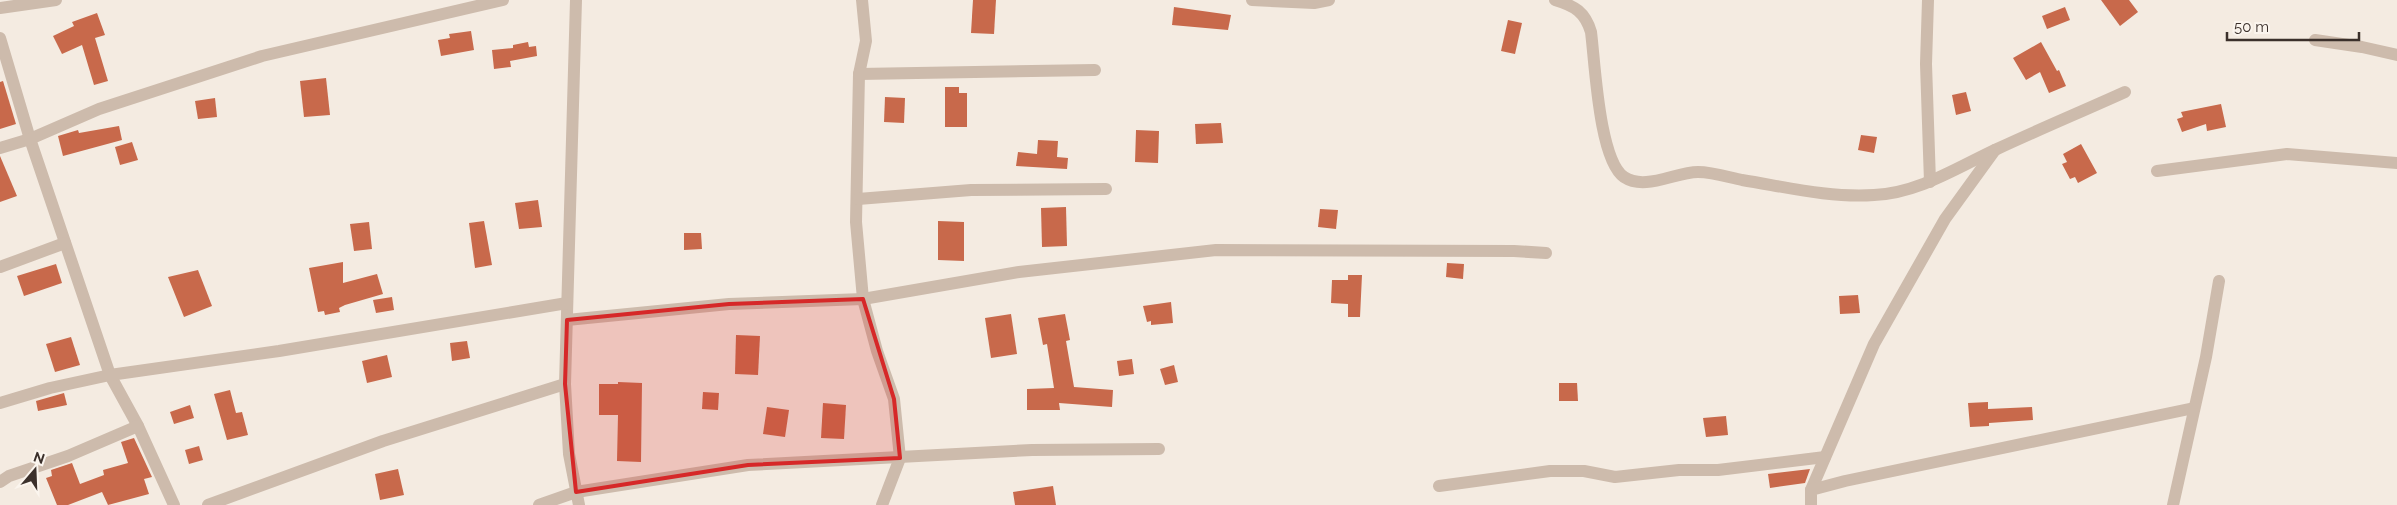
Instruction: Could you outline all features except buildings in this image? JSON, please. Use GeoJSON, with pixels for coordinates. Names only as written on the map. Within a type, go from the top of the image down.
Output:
{"type":"FeatureCollection","features":[{"type":"Feature","properties":{"kind":"street"},"geometry":{"type":"LineString","coordinates":[[0,8],[56,0]]}},
{"type":"Feature","properties":{"kind":"street"},"geometry":{"type":"LineString","coordinates":[[0,148],[30,139],[98,109],[262,56],[503,0]]}},
{"type":"Feature","properties":{"kind":"street"},"geometry":{"type":"LineString","coordinates":[[576,0],[565,384],[569,454],[579,505]]}},
{"type":"Feature","properties":{"kind":"street"},"geometry":{"type":"LineString","coordinates":[[862,0],[866,41],[859,74],[858,199],[856,222],[863,299],[877,351],[894,399],[900,458],[882,505]]}},
{"type":"Feature","properties":{"kind":"street"},"geometry":{"type":"LineString","coordinates":[[1252,0],[1314,4],[1329,0]]}},
{"type":"Feature","properties":{"kind":"street"},"geometry":{"type":"LineString","coordinates":[[1555,0],[1581,11],[1587,19],[1591,32],[1605,142],[1612,163],[1624,177],[1642,183],[1672,175],[1698,172],[1828,194],[1875,195],[1901,191],[1930,182],[1996,149],[2125,92]]}},
{"type":"Feature","properties":{"kind":"street"},"geometry":{"type":"LineString","coordinates":[[1928,0],[1926,64],[1930,182]]}},
{"type":"Feature","properties":{"kind":"street"},"geometry":{"type":"LineString","coordinates":[[0,38],[30,139],[110,375],[138,426],[174,505]]}},
{"type":"Feature","properties":{"kind":"street"},"geometry":{"type":"LineString","coordinates":[[2315,40],[2362,47],[2397,55]]}},
{"type":"Feature","properties":{"kind":"street"},"geometry":{"type":"LineString","coordinates":[[859,74],[1095,70]]}},
{"type":"Feature","properties":{"kind":"street"},"geometry":{"type":"LineString","coordinates":[[1811,505],[1811,490],[1874,344],[1945,219],[1996,149]]}},
{"type":"Feature","properties":{"kind":"street"},"geometry":{"type":"LineString","coordinates":[[2158,171],[2287,154],[2397,163]]}},
{"type":"Feature","properties":{"kind":"street"},"geometry":{"type":"LineString","coordinates":[[858,199],[941,194],[971,190],[1106,189]]}},
{"type":"Feature","properties":{"kind":"street"},"geometry":{"type":"LineString","coordinates":[[0,267],[65,243]]}},
{"type":"Feature","properties":{"kind":"street"},"geometry":{"type":"LineString","coordinates":[[567,320],[729,304],[863,299],[1020,272],[1216,250],[1514,251],[1546,253]]}},
{"type":"Feature","properties":{"kind":"street"},"geometry":{"type":"LineString","coordinates":[[2173,505],[2219,281]]}},
{"type":"Feature","properties":{"kind":"street"},"geometry":{"type":"LineString","coordinates":[[0,403],[50,388],[110,375],[289,349],[568,303]]}},
{"type":"Feature","properties":{"kind":"street"},"geometry":{"type":"LineString","coordinates":[[208,505],[383,441],[565,384]]}},
{"type":"Feature","properties":{"kind":"street"},"geometry":{"type":"LineString","coordinates":[[1811,490],[1845,481],[2194,408]]}},
{"type":"Feature","properties":{"kind":"street"},"geometry":{"type":"LineString","coordinates":[[0,482],[9,476],[68,456],[138,426]]}},
{"type":"Feature","properties":{"kind":"street"},"geometry":{"type":"LineString","coordinates":[[539,505],[576,492],[748,465],[1032,450],[1159,449]]}},
{"type":"Feature","properties":{"kind":"street"},"geometry":{"type":"LineString","coordinates":[[1439,486],[1550,471],[1584,471],[1615,477],[1679,470],[1718,470],[1825,457]]}},
{"type":"Feature","properties":{"kind":"highlighted area"},"geometry":{"type":"Polygon","coordinates":[[[863,299],[894,399],[900,458],[748,465],[576,492],[565,384],[567,320],[729,304],[863,299]]]}}]}
